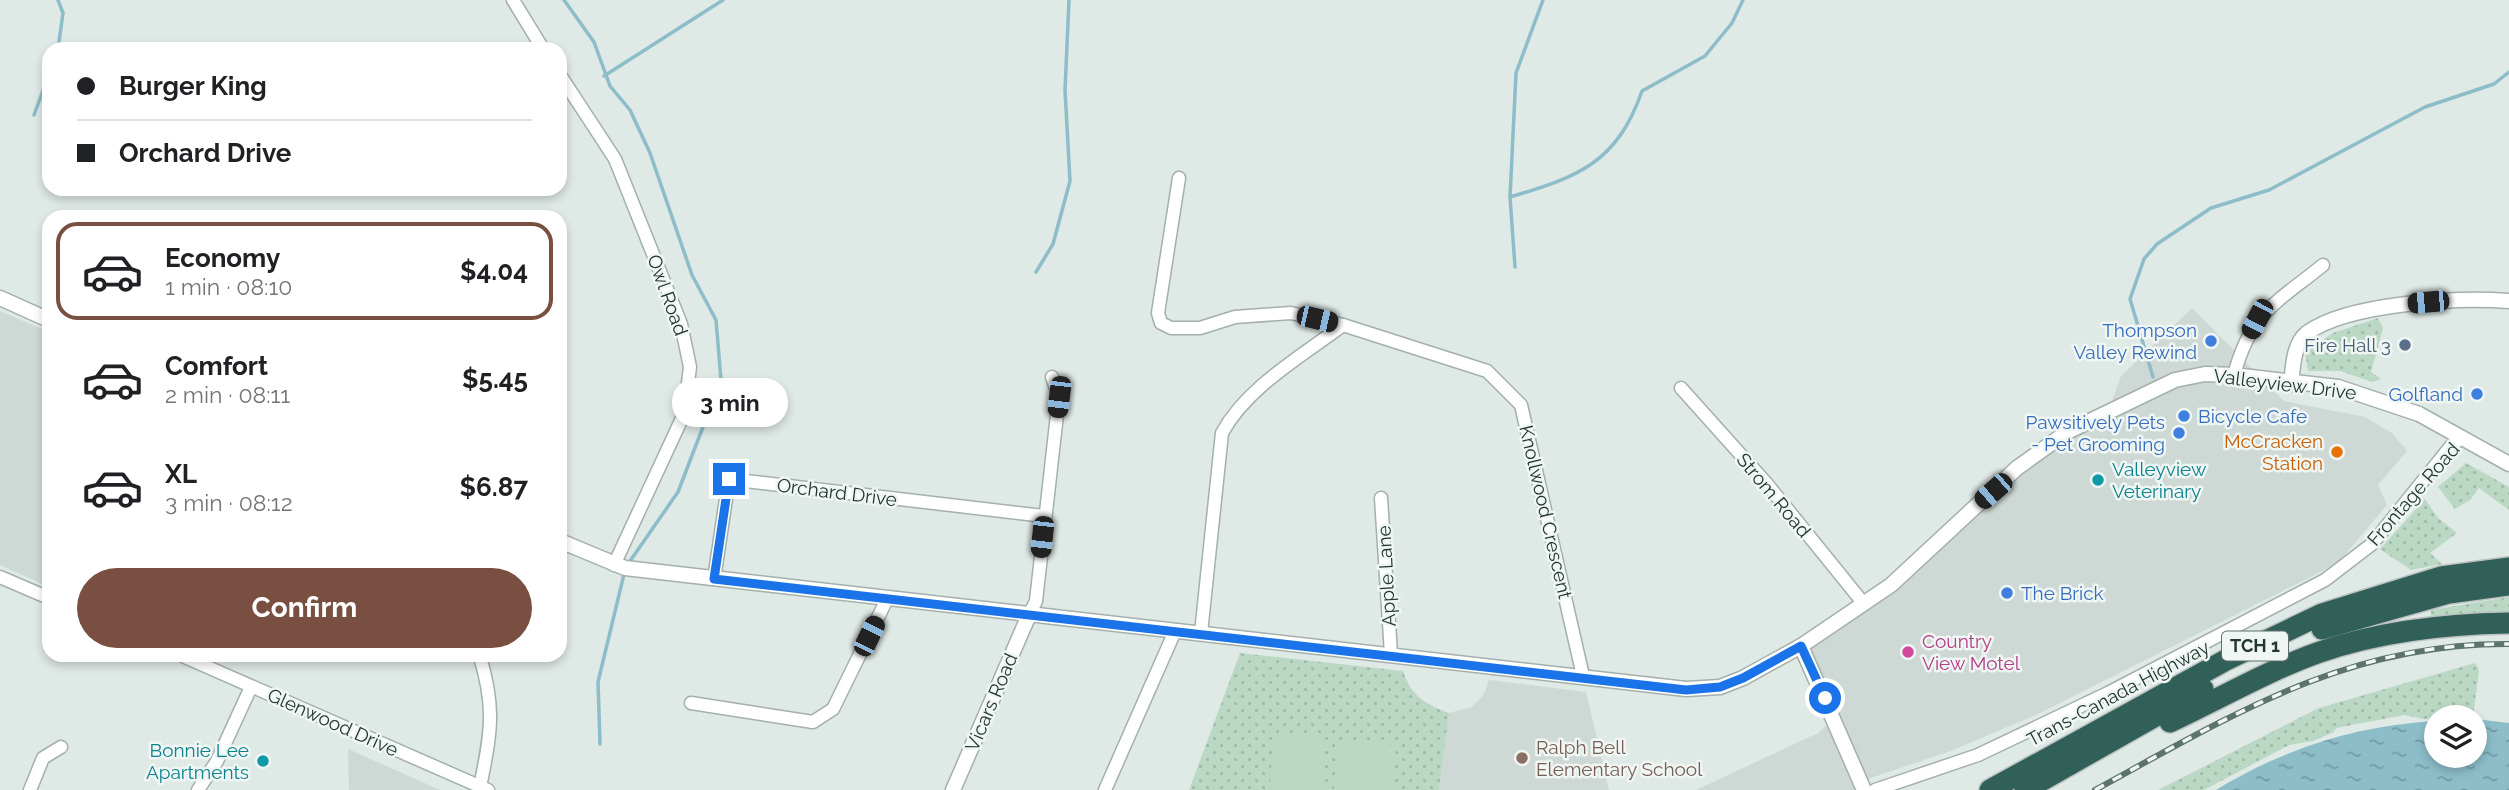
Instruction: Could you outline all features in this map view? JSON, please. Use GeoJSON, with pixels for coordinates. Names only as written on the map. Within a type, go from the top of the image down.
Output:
{"type":"FeatureCollection","features":[{"type":"Feature","properties":{"kind":"highway","name":"Trans-Canada Highway"},"geometry":{"type":"LineString","coordinates":[[1990,790],[2226,660],[2322,614],[2441,577],[2509,568]]}},
{"type":"Feature","properties":{"kind":"highway","name":"Trans-Canada Highway"},"geometry":{"type":"LineString","coordinates":[[2025,790],[2239,668],[2322,629],[2449,593],[2509,585]]}},
{"type":"Feature","properties":{"kind":"highway"},"geometry":{"type":"LineString","coordinates":[[2025,790],[2318,653],[2395,632],[2463,624],[2509,623]]}},
{"type":"Feature","properties":{"kind":"street"},"geometry":{"type":"LineString","coordinates":[[513,0],[539,42]]}},
{"type":"Feature","properties":{"kind":"street","name":"Owl Road"},"geometry":{"type":"LineString","coordinates":[[567,86],[615,159],[681,324],[690,367],[684,414],[614,565]]}},
{"type":"Feature","properties":{"kind":"street","name":"Knollwood Crescent"},"geometry":{"type":"LineString","coordinates":[[1179,178],[1158,313],[1161,323],[1171,328],[1200,328],[1235,317],[1291,313],[1343,325],[1487,372],[1521,405],[1583,676]]}},
{"type":"Feature","properties":{"kind":"street"},"geometry":{"type":"LineString","coordinates":[[2234,375],[2241,348],[2257,319],[2323,265]]}},
{"type":"Feature","properties":{"kind":"street"},"geometry":{"type":"LineString","coordinates":[[0,298],[42,317]]}},
{"type":"Feature","properties":{"kind":"street"},"geometry":{"type":"LineString","coordinates":[[2291,384],[2295,352],[2305,334],[2339,319],[2407,303],[2470,298],[2509,301]]}},
{"type":"Feature","properties":{"kind":"street"},"geometry":{"type":"LineString","coordinates":[[1200,633],[1223,433],[1232,415],[1343,325]]}},
{"type":"Feature","properties":{"kind":"street","name":"Valleyview Drive"},"geometry":{"type":"LineString","coordinates":[[567,544],[614,565],[714,579],[1391,654],[1686,690],[1720,687],[1743,678],[1801,646],[1891,585],[2017,468],[2067,432],[2175,380],[2205,374],[2234,375],[2291,384],[2338,387],[2379,398],[2419,414],[2509,464]]}},
{"type":"Feature","properties":{"kind":"street"},"geometry":{"type":"LineString","coordinates":[[1029,615],[1036,601],[1059,397],[1052,376]]}},
{"type":"Feature","properties":{"kind":"street","name":"Strom Road"},"geometry":{"type":"LineString","coordinates":[[1681,388],[1767,484],[1864,604]]}},
{"type":"Feature","properties":{"kind":"street","name":"Frontage Road"},"geometry":{"type":"LineString","coordinates":[[1875,790],[1978,755],[2108,693],[2325,580],[2372,544],[2451,446],[2462,437]]}},
{"type":"Feature","properties":{"kind":"street","name":"Orchard Drive"},"geometry":{"type":"LineString","coordinates":[[714,579],[729,479],[1044,516]]}},
{"type":"Feature","properties":{"kind":"street","name":"Apple Lane"},"geometry":{"type":"LineString","coordinates":[[1381,498],[1391,654]]}},
{"type":"Feature","properties":{"kind":"street"},"geometry":{"type":"LineString","coordinates":[[0,576],[42,595]]}},
{"type":"Feature","properties":{"kind":"street"},"geometry":{"type":"LineString","coordinates":[[691,704],[813,722],[833,709],[887,599]]}},
{"type":"Feature","properties":{"kind":"street","name":"Vicars Road"},"geometry":{"type":"LineString","coordinates":[[953,790],[1029,615]]}},
{"type":"Feature","properties":{"kind":"street"},"geometry":{"type":"LineString","coordinates":[[1105,790],[1175,631]]}},
{"type":"Feature","properties":{"kind":"street"},"geometry":{"type":"LineString","coordinates":[[1801,646],[1864,790]]}},
{"type":"Feature","properties":{"kind":"street","name":"Glenwood Drive"},"geometry":{"type":"LineString","coordinates":[[196,662],[484,788]]}},
{"type":"Feature","properties":{"kind":"street"},"geometry":{"type":"LineString","coordinates":[[482,662],[491,691],[484,788]]}},
{"type":"Feature","properties":{"kind":"street"},"geometry":{"type":"LineString","coordinates":[[198,790],[217,761],[251,687]]}},
{"type":"Feature","properties":{"kind":"street"},"geometry":{"type":"LineString","coordinates":[[30,790],[44,758],[61,747]]}},
{"type":"Feature","properties":{"kind":"shaded area"},"geometry":{"type":"Polygon","coordinates":[[[2192,308],[2284,401],[2365,417],[2392,433],[2407,451],[2378,485],[2387,505],[2338,563],[2036,715],[1948,752],[1859,782],[1854,790],[1696,790],[1818,733],[1834,719],[1801,646],[1864,604],[1973,509],[2110,407],[2121,376],[2192,308]]]}},
{"type":"Feature","properties":{"kind":"shaded area"},"geometry":{"type":"Polygon","coordinates":[[[0,311],[42,329],[42,584],[0,565],[0,311]]]}},
{"type":"Feature","properties":{"kind":"shaded area","name":"Ralph Bell Elementary School"},"geometry":{"type":"Polygon","coordinates":[[[1489,680],[1586,692],[1609,790],[1439,790],[1449,713],[1472,707],[1484,694],[1489,680]]]}},
{"type":"Feature","properties":{"kind":"shaded area"},"geometry":{"type":"Polygon","coordinates":[[[348,749],[440,790],[349,790],[348,749]]]}},
{"type":"Feature","properties":{"kind":"green space"},"geometry":{"type":"Polygon","coordinates":[[[2378,318],[2383,328],[2371,372],[2381,379],[2373,382],[2340,371],[2308,371],[2305,352],[2333,333],[2378,318]]]}},
{"type":"Feature","properties":{"kind":"green space"},"geometry":{"type":"Polygon","coordinates":[[[2466,463],[2509,487],[2509,510],[2479,488],[2470,500],[2455,509],[2438,487],[2466,463]]]}},
{"type":"Feature","properties":{"kind":"green space"},"geometry":{"type":"Polygon","coordinates":[[[2425,499],[2438,518],[2457,533],[2430,553],[2442,564],[2411,570],[2380,549],[2425,499]]]}},
{"type":"Feature","properties":{"kind":"green space"},"geometry":{"type":"Polygon","coordinates":[[[2509,597],[2509,617],[2431,619],[2431,610],[2509,597]]]}},
{"type":"Feature","properties":{"kind":"green space"},"geometry":{"type":"Polygon","coordinates":[[[1240,653],[1403,671],[1410,687],[1420,698],[1449,713],[1439,790],[1189,790],[1240,653]]]}},
{"type":"Feature","properties":{"kind":"green space"},"geometry":{"type":"Polygon","coordinates":[[[2475,663],[2479,670],[2475,705],[2424,705],[2424,719],[2404,715],[2336,728],[2334,732],[2313,741],[2289,745],[2204,790],[2158,790],[2319,708],[2475,663]]]}},
{"type":"Feature","properties":{"kind":"green space"},"geometry":{"type":"Polygon","coordinates":[[[1273,734],[1325,736],[1322,790],[1270,790],[1273,734]]]}},
{"type":"Feature","properties":{"kind":"green space"},"geometry":{"type":"Polygon","coordinates":[[[1337,741],[1396,745],[1393,790],[1334,790],[1337,741]]]}},
{"type":"Feature","properties":{"kind":"water"},"geometry":{"type":"Polygon","coordinates":[[[2487,720],[2509,723],[2509,790],[2216,790],[2241,775],[2294,751],[2349,734],[2424,722],[2424,768],[2487,768],[2487,720]]]}},
{"type":"Feature","properties":{"kind":"waterway"},"geometry":{"type":"LineString","coordinates":[[58,0],[63,13],[59,42]]}},
{"type":"Feature","properties":{"kind":"waterway"},"geometry":{"type":"LineString","coordinates":[[564,0],[594,42],[610,86],[630,110],[650,153],[692,275],[716,320],[721,380],[678,492],[628,564]]}},
{"type":"Feature","properties":{"kind":"waterway"},"geometry":{"type":"LineString","coordinates":[[604,76],[723,0]]}},
{"type":"Feature","properties":{"kind":"waterway"},"geometry":{"type":"LineString","coordinates":[[1036,272],[1053,244],[1070,181],[1065,90],[1069,0]]}},
{"type":"Feature","properties":{"kind":"waterway"},"geometry":{"type":"LineString","coordinates":[[1515,267],[1510,197],[1516,73],[1543,0]]}},
{"type":"Feature","properties":{"kind":"waterway"},"geometry":{"type":"LineString","coordinates":[[1510,197],[1556,182],[1592,164],[1620,135],[1642,91],[1705,56],[1732,23],[1743,0]]}},
{"type":"Feature","properties":{"kind":"waterway"},"geometry":{"type":"LineString","coordinates":[[2153,377],[2130,299],[2144,259],[2157,244],[2211,208],[2269,190],[2425,107],[2494,84],[2509,72]]}},
{"type":"Feature","properties":{"kind":"waterway"},"geometry":{"type":"LineString","coordinates":[[34,115],[42,93]]}},
{"type":"Feature","properties":{"kind":"waterway"},"geometry":{"type":"LineString","coordinates":[[600,744],[598,682],[625,570]]}},
{"type":"Feature","properties":{"kind":"railway"},"geometry":{"type":"LineString","coordinates":[[2095,790],[2243,711],[2293,688],[2343,670],[2395,656],[2450,647],[2509,644]]}},
{"type":"Feature","properties":{"kind":"place","name":"Thompson Valley Rewind"},"geometry":{"type":"Point","coordinates":[2211,341]}},
{"type":"Feature","properties":{"kind":"place","name":"Fire Hall 3"},"geometry":{"type":"Point","coordinates":[2405,345]}},
{"type":"Feature","properties":{"kind":"place","name":"Golfland"},"geometry":{"type":"Point","coordinates":[2477,394]}},
{"type":"Feature","properties":{"kind":"place","name":"Bicycle Cafe"},"geometry":{"type":"Point","coordinates":[2184,416]}},
{"type":"Feature","properties":{"kind":"place","name":"Pawsitively Pets - Pet Grooming"},"geometry":{"type":"Point","coordinates":[2179,433]}},
{"type":"Feature","properties":{"kind":"place","name":"McCracken Station"},"geometry":{"type":"Point","coordinates":[2337,452]}},
{"type":"Feature","properties":{"kind":"place","name":"Valleyview Veterinary"},"geometry":{"type":"Point","coordinates":[2098,480]}},
{"type":"Feature","properties":{"kind":"place","name":"The Brick"},"geometry":{"type":"Point","coordinates":[2007,593]}},
{"type":"Feature","properties":{"kind":"place","name":"Country View Motel"},"geometry":{"type":"Point","coordinates":[1908,652]}},
{"type":"Feature","properties":{"kind":"place","name":"Ralph Bell Elementary School"},"geometry":{"type":"Point","coordinates":[1522,758]}},
{"type":"Feature","properties":{"kind":"place","name":"Bonnie Lee Apartments"},"geometry":{"type":"Point","coordinates":[263,761]}},
{"type":"Feature","properties":{"kind":"route"},"geometry":{"type":"LineString","coordinates":[[729,479],[714,579],[1583,676],[1686,690],[1720,687],[1743,678],[1801,646],[1825,698]]}}]}
